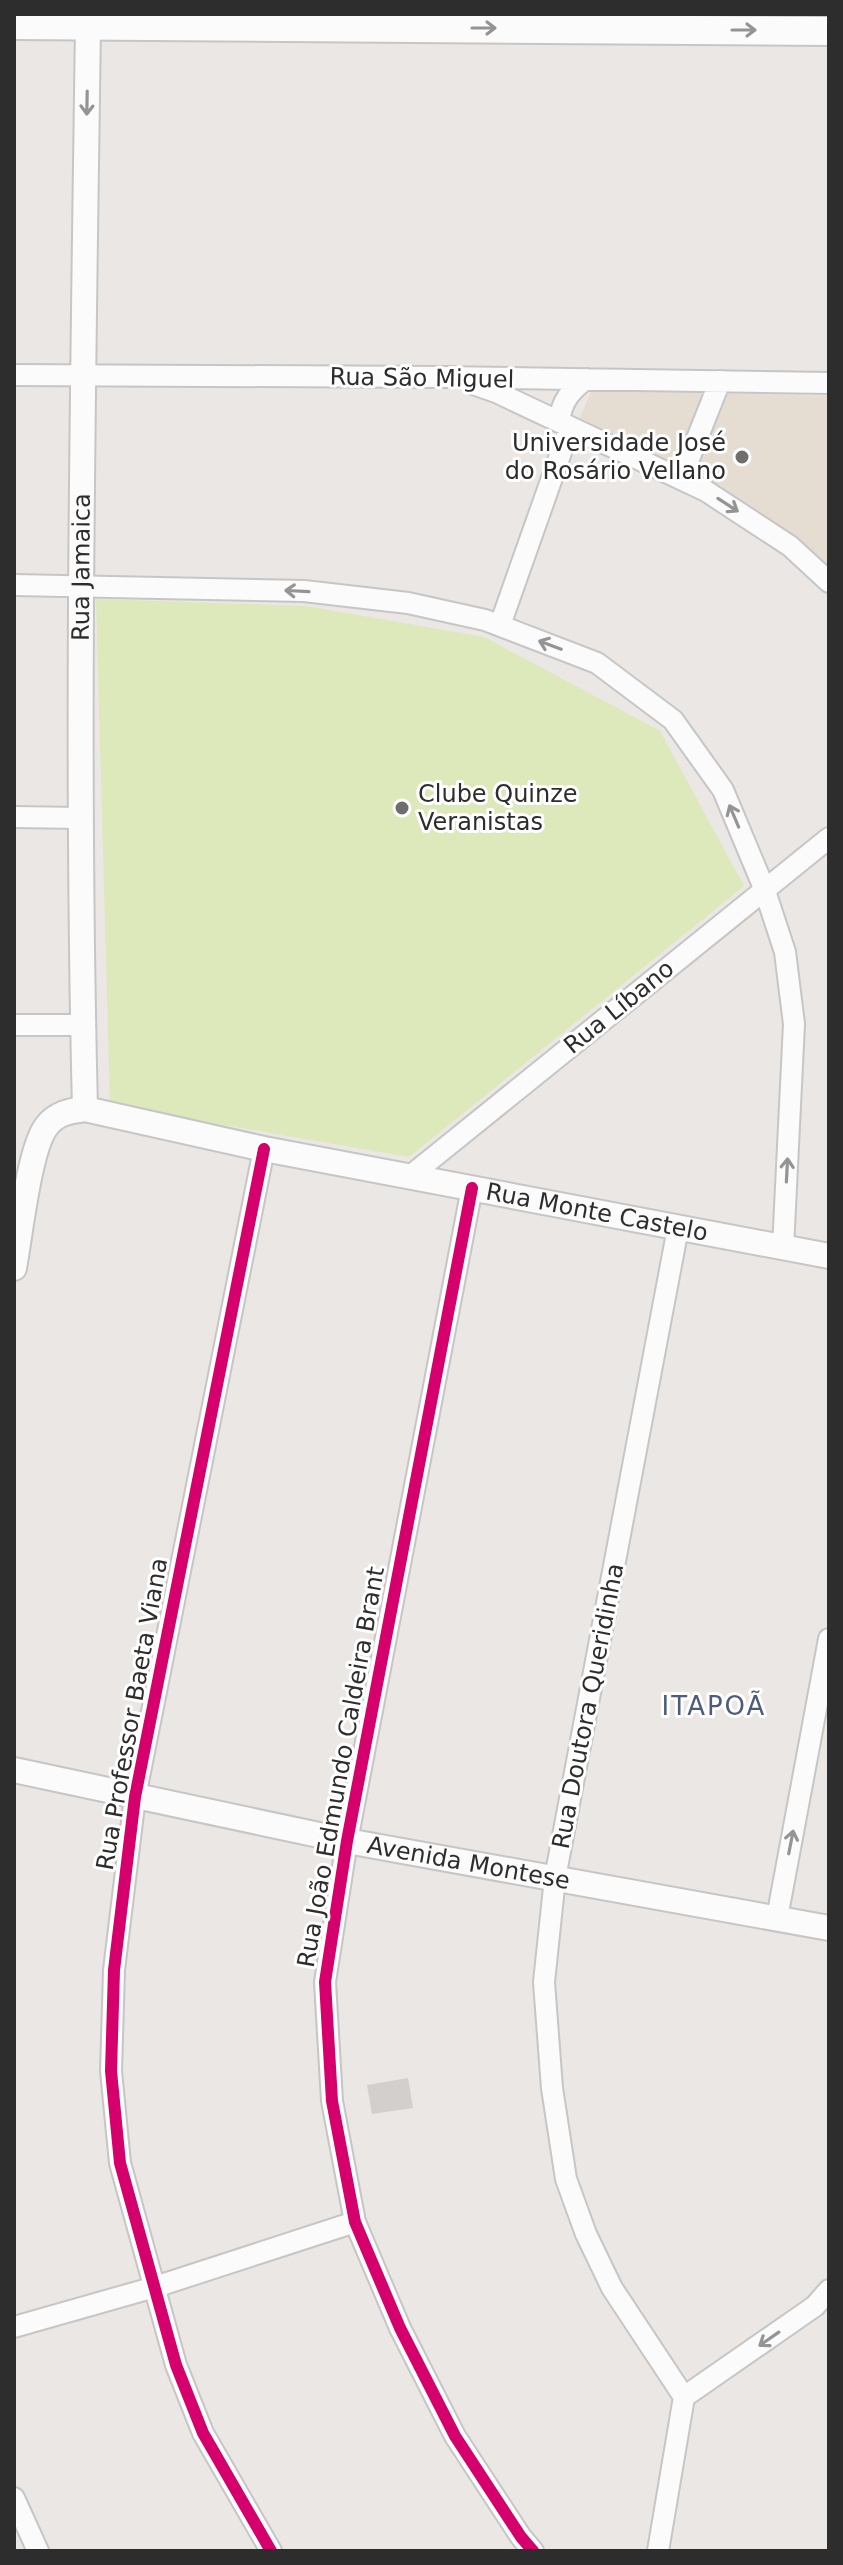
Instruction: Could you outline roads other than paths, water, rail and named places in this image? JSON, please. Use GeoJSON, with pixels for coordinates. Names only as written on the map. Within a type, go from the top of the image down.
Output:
{"type":"FeatureCollection","features":[{"type":"Feature","properties":{"kind":"main road"},"geometry":{"type":"LineString","coordinates":[[14,25],[88,19],[829,31]]}},
{"type":"Feature","properties":{"kind":"street","name":"Rua Jamaica"},"geometry":{"type":"LineString","coordinates":[[85,1109],[80,818],[88,19]]}},
{"type":"Feature","properties":{"kind":"street","name":"Rua São Miguel"},"geometry":{"type":"LineString","coordinates":[[14,375],[829,383]]}},
{"type":"Feature","properties":{"kind":"street"},"geometry":{"type":"LineString","coordinates":[[454,377],[496,392],[706,491],[790,546],[829,582]]}},
{"type":"Feature","properties":{"kind":"street"},"geometry":{"type":"LineString","coordinates":[[500,625],[565,424],[561,409],[570,391],[586,379]]}},
{"type":"Feature","properties":{"kind":"street"},"geometry":{"type":"LineString","coordinates":[[681,479],[720,381]]}},
{"type":"Feature","properties":{"kind":"street"},"geometry":{"type":"LineString","coordinates":[[14,585],[304,591],[408,603],[500,625],[597,663],[673,720],[723,790],[764,888],[785,952],[794,1024],[783,1248]]}},
{"type":"Feature","properties":{"kind":"street"},"geometry":{"type":"LineString","coordinates":[[14,817],[80,818]]}},
{"type":"Feature","properties":{"kind":"street","name":"Rua Líbano"},"geometry":{"type":"LineString","coordinates":[[409,1177],[829,838]]}},
{"type":"Feature","properties":{"kind":"street"},"geometry":{"type":"LineString","coordinates":[[14,1025],[83,1025]]}},
{"type":"Feature","properties":{"kind":"street"},"geometry":{"type":"LineString","coordinates":[[14,1268],[36,1146],[47,1125],[63,1112],[85,1109]]}},
{"type":"Feature","properties":{"kind":"street","name":"Rua Monte Castelo"},"geometry":{"type":"LineString","coordinates":[[85,1109],[264,1149],[829,1256]]}},
{"type":"Feature","properties":{"kind":"street","name":"Rua Professor Baeta Viana"},"geometry":{"type":"LineString","coordinates":[[264,1149],[135,1797],[114,1970],[111,2071],[120,2163],[176,2365],[203,2433],[271,2551]]}},
{"type":"Feature","properties":{"kind":"street","name":"Rua João Edmundo Caldeira Brant"},"geometry":{"type":"LineString","coordinates":[[472,1188],[347,1841],[325,1982],[332,2101],[355,2222],[400,2328],[455,2436],[533,2551]]}},
{"type":"Feature","properties":{"kind":"street","name":"Rua Doutora Queridinha"},"geometry":{"type":"LineString","coordinates":[[678,1228],[555,1878],[544,1982],[552,2088],[566,2179],[586,2234],[612,2288],[684,2397]]}},
{"type":"Feature","properties":{"kind":"street"},"geometry":{"type":"LineString","coordinates":[[777,1918],[829,1639]]}},
{"type":"Feature","properties":{"kind":"street","name":"Avenida Montese"},"geometry":{"type":"LineString","coordinates":[[14,1770],[347,1841],[829,1928]]}},
{"type":"Feature","properties":{"kind":"street"},"geometry":{"type":"LineString","coordinates":[[14,2327],[155,2287],[355,2222]]}},
{"type":"Feature","properties":{"kind":"street"},"geometry":{"type":"LineString","coordinates":[[658,2551],[684,2397],[815,2306],[829,2290]]}},
{"type":"Feature","properties":{"kind":"street"},"geometry":{"type":"LineString","coordinates":[[14,2498],[38,2551]]}},
{"type":"Feature","properties":{"kind":"place","name":"Universidade José do Rosário Vellano"},"geometry":{"type":"Point","coordinates":[742,457]}},
{"type":"Feature","properties":{"kind":"place","name":"Clube Quinze Veranistas"},"geometry":{"type":"Point","coordinates":[402,808]}},
{"type":"Feature","properties":{"kind":"district","name":"ITAPOÃ"},"geometry":{"type":"Point","coordinates":[714,1706]}}]}
